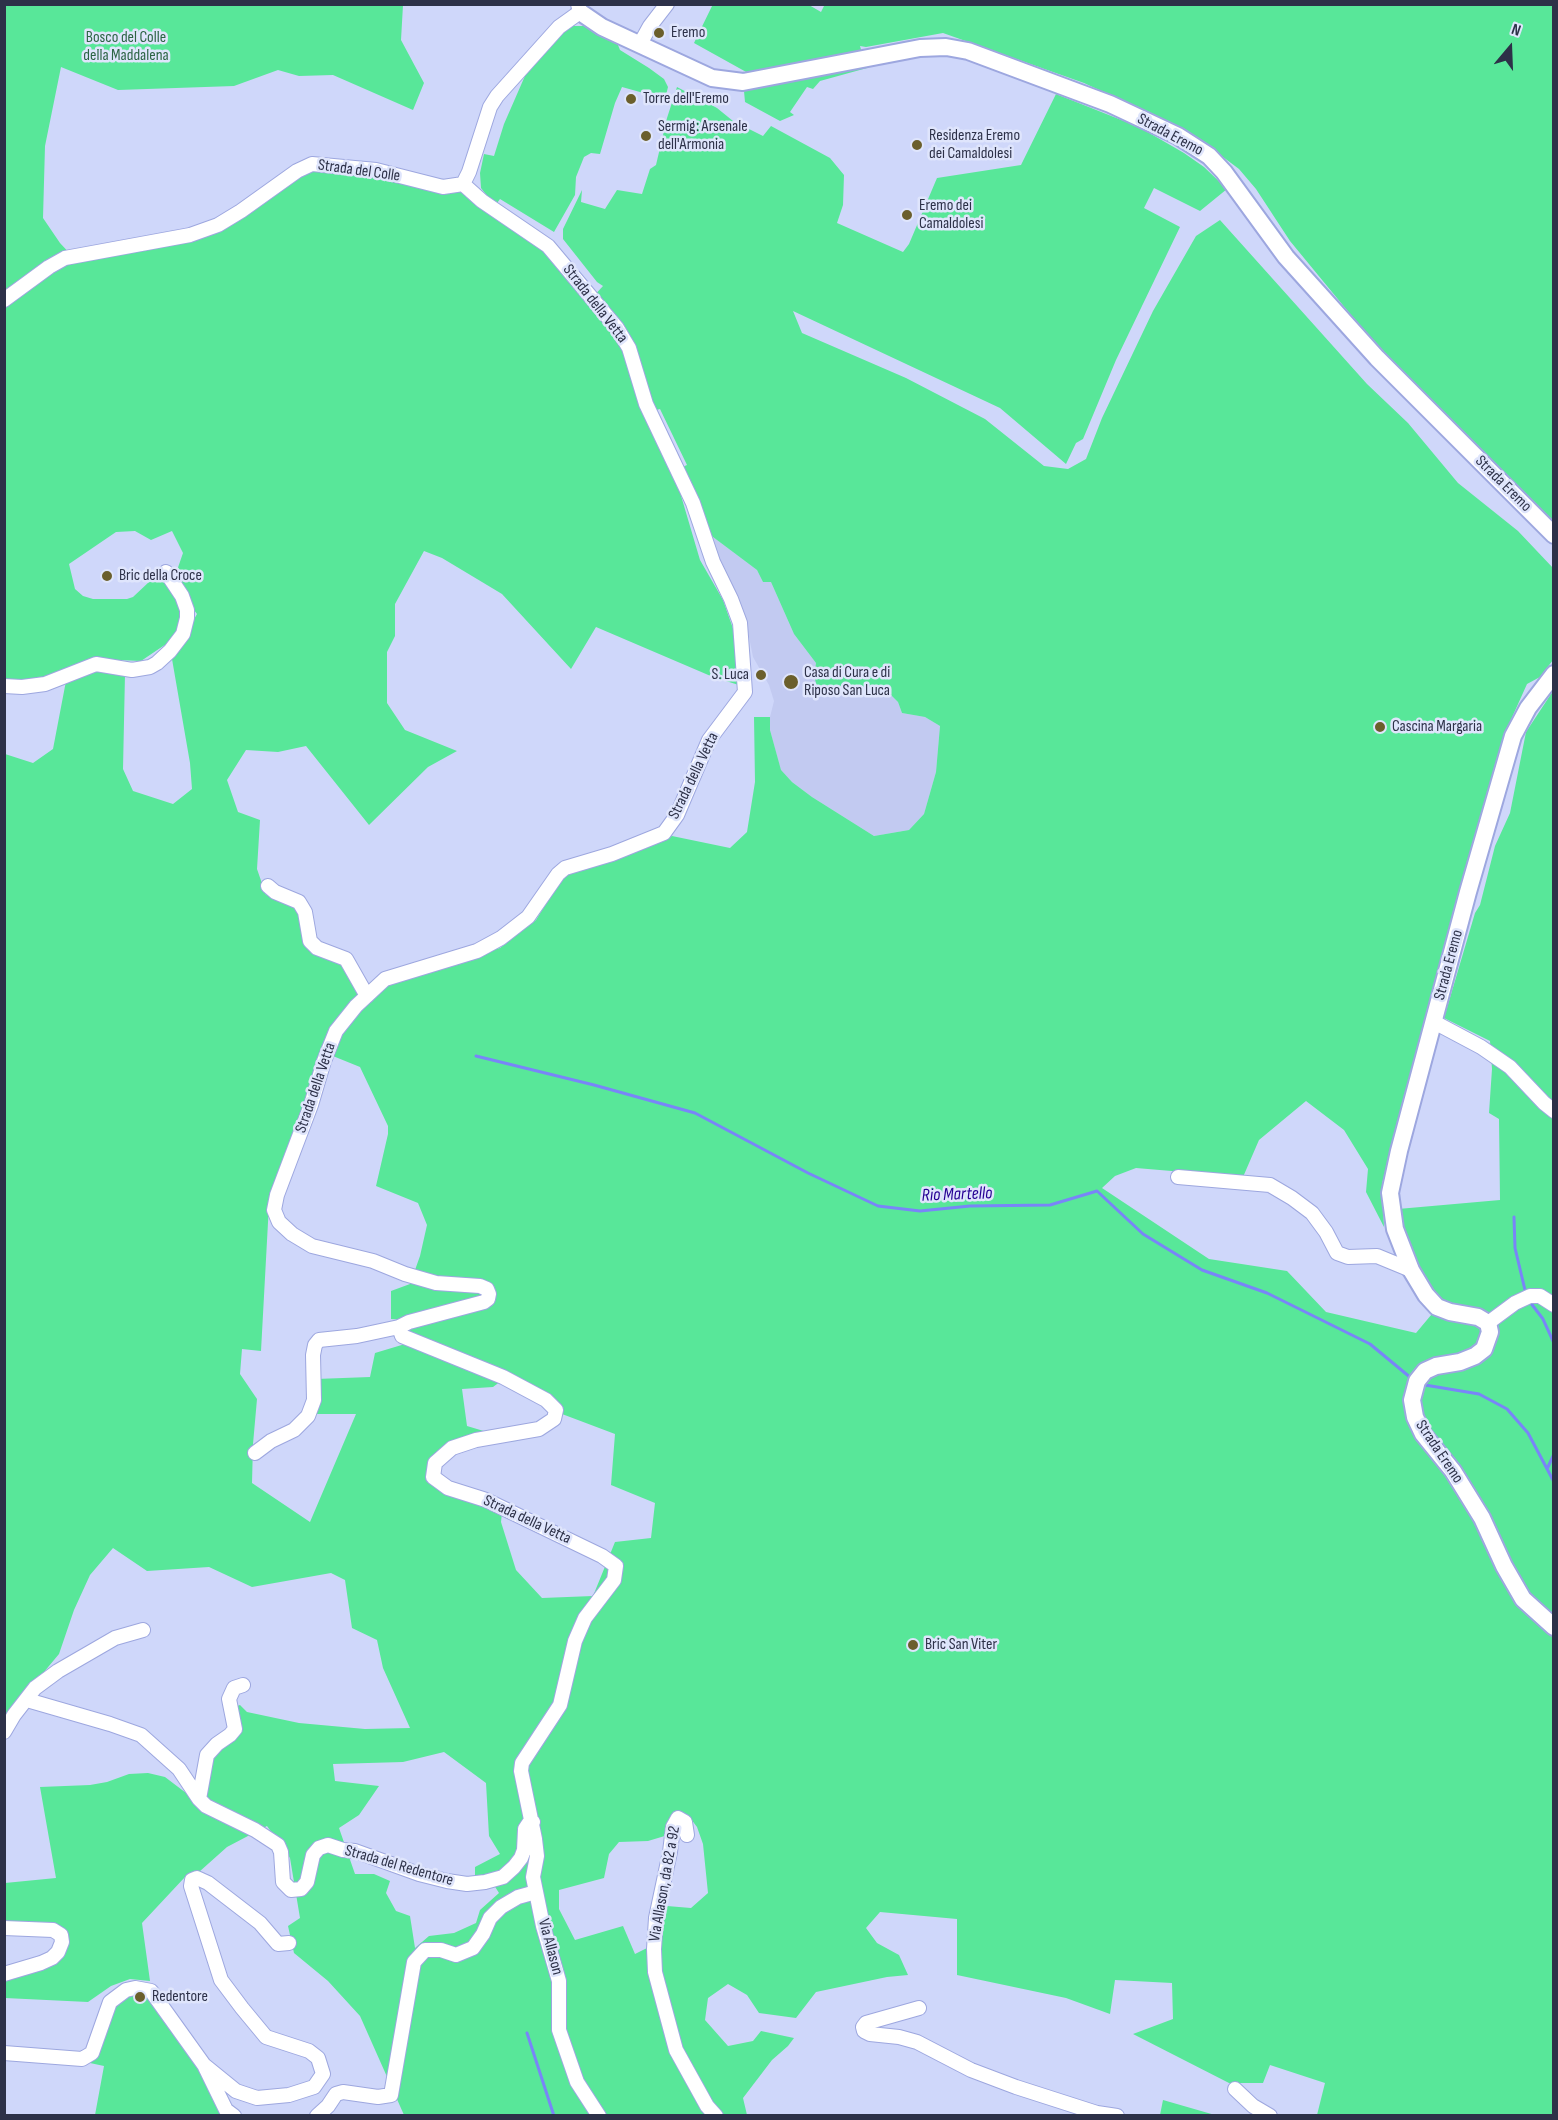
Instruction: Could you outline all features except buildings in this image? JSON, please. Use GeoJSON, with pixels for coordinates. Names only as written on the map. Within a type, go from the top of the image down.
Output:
{"type":"FeatureCollection","features":[{"type":"Feature","properties":{"kind":"main road","name":"Strada Eremo"},"geometry":{"type":"LineString","coordinates":[[579,8],[602,27],[712,78],[743,82],[920,48],[946,47],[968,51],[1110,104],[1178,136],[1209,156],[1224,171],[1286,257],[1377,358],[1554,535]]}},
{"type":"Feature","properties":{"kind":"main road","name":"Strada Eremo"},"geometry":{"type":"LineString","coordinates":[[1554,674],[1528,708],[1513,736],[1468,892],[1399,1151],[1390,1193],[1395,1229],[1411,1270],[1426,1295],[1437,1307],[1478,1317],[1488,1323],[1490,1332],[1489,1341],[1484,1349],[1475,1356],[1425,1371],[1417,1381],[1412,1400],[1415,1417],[1423,1434],[1453,1471],[1482,1518],[1504,1566],[1523,1599],[1554,1627]]}},
{"type":"Feature","properties":{"kind":"street"},"geometry":{"type":"LineString","coordinates":[[640,44],[667,4]]}},
{"type":"Feature","properties":{"kind":"street"},"geometry":{"type":"LineString","coordinates":[[463,184],[490,107],[497,96],[579,8]]}},
{"type":"Feature","properties":{"kind":"street","name":"Strada del Colle"},"geometry":{"type":"LineString","coordinates":[[4,300],[65,258],[190,235],[218,225],[297,171],[312,164],[376,170],[443,187],[463,184]]}},
{"type":"Feature","properties":{"kind":"street","name":"Strada della Vetta"},"geometry":{"type":"LineString","coordinates":[[255,1453],[294,1430],[308,1416],[314,1400],[313,1355],[315,1345],[319,1340],[369,1334],[399,1327],[479,1304],[488,1299],[489,1294],[487,1289],[480,1286],[436,1283],[373,1261],[312,1246],[292,1234],[279,1222],[274,1210],[277,1195],[336,1031],[356,1006],[388,977],[491,945],[528,917],[558,874],[565,868],[612,854],[664,833],[677,815],[709,740],[743,698],[746,686],[740,623],[731,598],[713,562],[693,503],[646,404],[629,348],[617,328],[548,246],[482,201],[463,184]]}},
{"type":"Feature","properties":{"kind":"street"},"geometry":{"type":"LineString","coordinates":[[4,686],[22,687],[45,684],[96,664],[132,670],[150,667],[157,663],[183,634],[187,618],[184,602],[166,572]]}},
{"type":"Feature","properties":{"kind":"street"},"geometry":{"type":"LineString","coordinates":[[268,886],[275,892],[299,902],[305,912],[310,940],[317,948],[346,959],[367,996]]}},
{"type":"Feature","properties":{"kind":"street","name":"Strada Eremo"},"geometry":{"type":"LineString","coordinates":[[1434,1022],[1510,1066],[1554,1112]]}},
{"type":"Feature","properties":{"kind":"street"},"geometry":{"type":"LineString","coordinates":[[1178,1177],[1270,1185],[1312,1213],[1326,1232],[1337,1253],[1348,1257],[1377,1256],[1411,1270]]}},
{"type":"Feature","properties":{"kind":"street"},"geometry":{"type":"LineString","coordinates":[[1488,1323],[1515,1303],[1530,1296],[1540,1296],[1554,1305]]}},
{"type":"Feature","properties":{"kind":"street","name":"Strada della Vetta"},"geometry":{"type":"LineString","coordinates":[[399,1327],[402,1336],[503,1377],[546,1400],[556,1410],[554,1419],[539,1430],[476,1440],[452,1448],[435,1463],[433,1477],[448,1488],[486,1500],[602,1556],[616,1566],[614,1580],[585,1618],[575,1641],[560,1705],[522,1763],[521,1771]]}},
{"type":"Feature","properties":{"kind":"street"},"geometry":{"type":"LineString","coordinates":[[4,1732],[35,1688],[75,1660],[115,1638],[144,1630]]}},
{"type":"Feature","properties":{"kind":"street"},"geometry":{"type":"LineString","coordinates":[[199,1799],[207,1755],[217,1743],[236,1729],[229,1699],[234,1688],[243,1685]]}},
{"type":"Feature","properties":{"kind":"street","name":"Strada del Redentore"},"geometry":{"type":"LineString","coordinates":[[27,1700],[141,1735],[179,1769],[206,1806],[255,1830],[278,1845],[281,1852],[283,1882],[291,1890],[301,1889],[307,1882],[313,1855],[319,1848],[328,1845],[356,1851],[420,1874],[447,1881],[467,1884],[485,1882],[503,1876],[514,1867],[524,1850],[525,1830],[529,1823],[533,1822]]}},
{"type":"Feature","properties":{"kind":"street","name":"Via Allason"},"geometry":{"type":"LineString","coordinates":[[521,1771],[533,1822],[537,1856],[533,1877],[543,1926],[559,1981],[559,2030],[577,2082],[599,2115]]}},
{"type":"Feature","properties":{"kind":"street","name":"Via Allason, da 82 a 92"},"geometry":{"type":"LineString","coordinates":[[687,1835],[685,1822],[678,1818],[673,1827],[656,1918],[655,1972],[676,2050],[706,2106],[716,2115]]}},
{"type":"Feature","properties":{"kind":"street"},"geometry":{"type":"LineString","coordinates":[[204,2065],[236,2091],[257,2098],[289,2095],[314,2087],[323,2074],[318,2058],[309,2051],[266,2037],[221,1980],[191,1886],[192,1880],[197,1878],[208,1883],[260,1923],[278,1944],[289,1943]]}},
{"type":"Feature","properties":{"kind":"street"},"geometry":{"type":"LineString","coordinates":[[317,2115],[328,2106],[336,2094],[343,2092],[378,2097],[391,2095],[414,1962],[425,1950],[441,1950],[456,1955],[473,1948],[490,1918],[501,1907],[518,1897],[536,1892]]}},
{"type":"Feature","properties":{"kind":"street"},"geometry":{"type":"LineString","coordinates":[[4,1928],[53,1930],[61,1935],[62,1942],[58,1952],[52,1958],[4,1974]]}},
{"type":"Feature","properties":{"kind":"street"},"geometry":{"type":"LineString","coordinates":[[4,2053],[81,2059],[92,2054],[110,2002],[126,1990],[135,1988],[151,1991],[204,2065],[226,2110],[235,2115]]}},
{"type":"Feature","properties":{"kind":"street"},"geometry":{"type":"LineString","coordinates":[[919,2008],[866,2023],[863,2027],[864,2031],[917,2042],[971,2070],[1016,2087],[1097,2113],[1117,2115]]}},
{"type":"Feature","properties":{"kind":"street"},"geometry":{"type":"LineString","coordinates":[[1235,2089],[1253,2106],[1270,2115]]}},
{"type":"Feature","properties":{"kind":"shaded area","name":"Casa di Cura e di Riposo San Luca"},"geometry":{"type":"Polygon","coordinates":[[[709,534],[757,570],[763,582],[771,582],[794,634],[816,663],[814,676],[818,690],[854,686],[885,689],[898,702],[902,713],[925,717],[940,726],[936,772],[924,814],[909,830],[874,836],[812,797],[781,771],[770,730],[774,701],[769,685],[753,657],[744,612],[722,569],[709,534]]]}},
{"type":"Feature","properties":{"kind":"green space"},"geometry":{"type":"Polygon","coordinates":[[[713,4],[809,5],[821,12],[825,4],[1553,5],[1553,527],[1388,360],[1290,241],[1256,189],[1239,169],[1215,151],[1170,123],[1084,83],[943,33],[866,47],[860,46],[862,53],[748,73],[694,43],[713,4]]]}},
{"type":"Feature","properties":{"kind":"green space","name":"Bosco del Colle della Maddalena"},"geometry":{"type":"Polygon","coordinates":[[[5,5],[403,5],[401,40],[424,83],[413,110],[333,75],[299,76],[278,70],[234,86],[118,90],[61,67],[45,146],[43,218],[60,243],[74,258],[224,227],[306,170],[387,178],[461,192],[546,250],[590,300],[603,286],[597,282],[563,239],[563,229],[582,190],[581,202],[605,209],[617,190],[642,194],[650,169],[656,165],[677,87],[717,108],[733,121],[763,136],[771,126],[830,158],[844,175],[843,205],[837,223],[903,252],[909,244],[937,178],[1021,165],[1056,94],[1139,127],[1204,167],[1227,189],[1200,211],[1154,188],[1144,208],[1180,227],[1116,360],[1083,439],[1076,443],[1066,464],[1000,408],[793,311],[802,333],[906,378],[985,419],[1044,466],[1068,469],[1086,459],[1102,418],[1153,311],[1196,236],[1220,220],[1367,384],[1408,423],[1458,483],[1518,531],[1553,568],[1553,660],[1540,677],[1527,684],[1505,733],[1455,905],[1382,1184],[1384,1227],[1366,1192],[1368,1169],[1344,1130],[1306,1101],[1259,1140],[1243,1177],[1136,1168],[1115,1176],[1102,1188],[1209,1259],[1287,1271],[1326,1312],[1416,1333],[1442,1302],[1428,1288],[1409,1252],[1398,1209],[1500,1200],[1499,1119],[1489,1113],[1492,1069],[1490,1041],[1444,1018],[1475,913],[1480,905],[1495,846],[1510,813],[1526,732],[1553,691],[1553,2115],[1317,2115],[1325,2083],[1270,2065],[1263,2083],[1229,2083],[1133,2034],[1173,2019],[1172,1983],[1115,1980],[1110,2014],[1066,1998],[957,1975],[957,1919],[880,1912],[866,1928],[877,1943],[899,1955],[908,1975],[887,1977],[816,1992],[796,2018],[759,2013],[747,1995],[728,1984],[708,1998],[705,2020],[728,2046],[753,2041],[761,2031],[794,2038],[772,2060],[743,2098],[747,2115],[404,2115],[360,2016],[328,1981],[294,1953],[288,1926],[300,1918],[290,1858],[267,1826],[227,1847],[199,1872],[185,1877],[142,1923],[150,1981],[130,1979],[111,1986],[88,2002],[5,1998],[5,1979],[45,1966],[66,1941],[5,1923],[5,1883],[56,1878],[40,1787],[90,1785],[129,1774],[148,1773],[165,1777],[190,1796],[210,1757],[233,1736],[234,1707],[240,1705],[247,1712],[299,1723],[365,1729],[410,1728],[383,1668],[377,1640],[352,1628],[345,1580],[331,1573],[252,1587],[209,1567],[147,1571],[113,1548],[90,1575],[74,1610],[59,1654],[18,1703],[5,1724],[5,754],[33,763],[53,749],[66,681],[96,667],[125,674],[123,769],[133,791],[173,804],[192,789],[190,763],[172,659],[197,614],[173,582],[183,553],[172,531],[151,540],[135,531],[116,532],[69,564],[75,589],[83,596],[93,599],[133,597],[150,581],[164,573],[180,601],[183,615],[172,640],[141,661],[95,659],[62,678],[26,681],[5,679],[5,5]],[[660,409],[645,413],[674,472],[700,560],[723,600],[737,640],[742,686],[713,677],[596,627],[571,669],[502,594],[442,558],[424,551],[395,604],[395,636],[387,652],[387,703],[405,730],[457,751],[428,767],[369,825],[306,746],[278,752],[246,750],[227,780],[238,812],[260,820],[257,869],[266,895],[290,900],[300,913],[305,944],[341,963],[351,977],[359,997],[388,981],[500,948],[536,920],[563,876],[672,836],[730,848],[747,832],[755,782],[754,717],[770,717],[770,730],[781,770],[792,782],[874,836],[909,830],[924,814],[936,772],[940,726],[925,717],[902,713],[898,702],[885,689],[854,686],[818,690],[814,676],[816,663],[794,634],[771,582],[763,582],[757,570],[709,534],[700,502],[680,468],[687,465],[660,409]],[[323,1052],[309,1099],[277,1174],[269,1204],[261,1351],[242,1349],[240,1374],[257,1399],[252,1483],[310,1522],[356,1414],[316,1414],[316,1379],[370,1377],[375,1353],[405,1344],[406,1320],[391,1319],[391,1291],[410,1284],[420,1256],[427,1225],[418,1203],[376,1186],[388,1126],[360,1067],[323,1052]],[[501,1381],[493,1387],[462,1389],[467,1426],[517,1441],[493,1442],[458,1450],[441,1464],[438,1476],[450,1483],[503,1503],[501,1522],[516,1570],[542,1598],[593,1596],[615,1542],[651,1538],[655,1503],[611,1485],[615,1434],[562,1414],[501,1381]],[[444,1752],[403,1762],[333,1764],[335,1781],[379,1786],[359,1815],[339,1828],[355,1874],[374,1874],[390,1881],[386,1893],[396,1911],[410,1916],[415,1948],[429,1936],[454,1933],[476,1923],[480,1910],[499,1893],[492,1882],[475,1877],[475,1867],[500,1854],[489,1836],[486,1783],[444,1752]],[[679,1813],[668,1835],[648,1841],[619,1842],[609,1854],[604,1878],[559,1890],[559,1909],[575,1940],[623,1926],[635,1954],[659,1942],[667,1906],[691,1908],[708,1893],[703,1844],[697,1827],[688,1815],[679,1813]]]}},
{"type":"Feature","properties":{"kind":"green space"},"geometry":{"type":"Polygon","coordinates":[[[572,26],[589,26],[616,40],[620,50],[664,79],[668,87],[665,99],[622,87],[600,154],[591,153],[584,157],[576,177],[575,195],[554,232],[500,199],[495,206],[481,188],[480,173],[484,154],[494,156],[504,124],[528,69],[552,40],[572,26]]]}},
{"type":"Feature","properties":{"kind":"green space"},"geometry":{"type":"Polygon","coordinates":[[[870,63],[867,68],[820,81],[813,89],[807,87],[790,112],[794,115],[780,121],[745,102],[744,91],[752,84],[870,63]]]}},
{"type":"Feature","properties":{"kind":"green space"},"geometry":{"type":"Polygon","coordinates":[[[151,1994],[198,2064],[222,2115],[95,2115],[104,2066],[90,2063],[96,2058],[109,2013],[122,1995],[151,1994]]]}},
{"type":"Feature","properties":{"kind":"green space"},"geometry":{"type":"Polygon","coordinates":[[[1163,2100],[1215,2115],[1160,2115],[1163,2100]]]}},
{"type":"Feature","properties":{"kind":"waterway","name":"Rio Martello"},"geometry":{"type":"LineString","coordinates":[[476,1056],[695,1113],[808,1173],[878,1206],[920,1211],[970,1206],[1050,1205],[1097,1191],[1143,1234],[1202,1270],[1267,1293],[1370,1344],[1411,1378]]}},
{"type":"Feature","properties":{"kind":"waterway"},"geometry":{"type":"LineString","coordinates":[[1514,1217],[1515,1248],[1525,1290]]}},
{"type":"Feature","properties":{"kind":"waterway"},"geometry":{"type":"LineString","coordinates":[[1530,1302],[1543,1319],[1554,1343]]}},
{"type":"Feature","properties":{"kind":"waterway","name":"Rio Martello"},"geometry":{"type":"LineString","coordinates":[[1425,1385],[1479,1394],[1507,1409],[1528,1433],[1554,1482]]}},
{"type":"Feature","properties":{"kind":"waterway"},"geometry":{"type":"LineString","coordinates":[[1547,1469],[1554,1454]]}},
{"type":"Feature","properties":{"kind":"waterway"},"geometry":{"type":"LineString","coordinates":[[527,2033],[554,2116]]}},
{"type":"Feature","properties":{"kind":"place","name":"Eremo"},"geometry":{"type":"Point","coordinates":[659,33]}},
{"type":"Feature","properties":{"kind":"place","name":"Torre dell'Eremo"},"geometry":{"type":"Point","coordinates":[631,99]}},
{"type":"Feature","properties":{"kind":"place","name":"Sermig: Arsenale dell'Armonia"},"geometry":{"type":"Point","coordinates":[646,136]}},
{"type":"Feature","properties":{"kind":"place","name":"Residenza Eremo dei Camaldolesi"},"geometry":{"type":"Point","coordinates":[917,145]}},
{"type":"Feature","properties":{"kind":"place","name":"Eremo dei Camaldolesi"},"geometry":{"type":"Point","coordinates":[907,215]}},
{"type":"Feature","properties":{"kind":"place","name":"Bric della Croce"},"geometry":{"type":"Point","coordinates":[107,576]}},
{"type":"Feature","properties":{"kind":"place","name":"S. Luca"},"geometry":{"type":"Point","coordinates":[761,675]}},
{"type":"Feature","properties":{"kind":"place","name":"Casa di Cura e di Riposo San Luca"},"geometry":{"type":"Point","coordinates":[791,682]}},
{"type":"Feature","properties":{"kind":"place","name":"Cascina Margaria"},"geometry":{"type":"Point","coordinates":[1380,727]}},
{"type":"Feature","properties":{"kind":"place","name":"Bric San Viter"},"geometry":{"type":"Point","coordinates":[913,1645]}},
{"type":"Feature","properties":{"kind":"place","name":"Redentore"},"geometry":{"type":"Point","coordinates":[140,1997]}}]}
